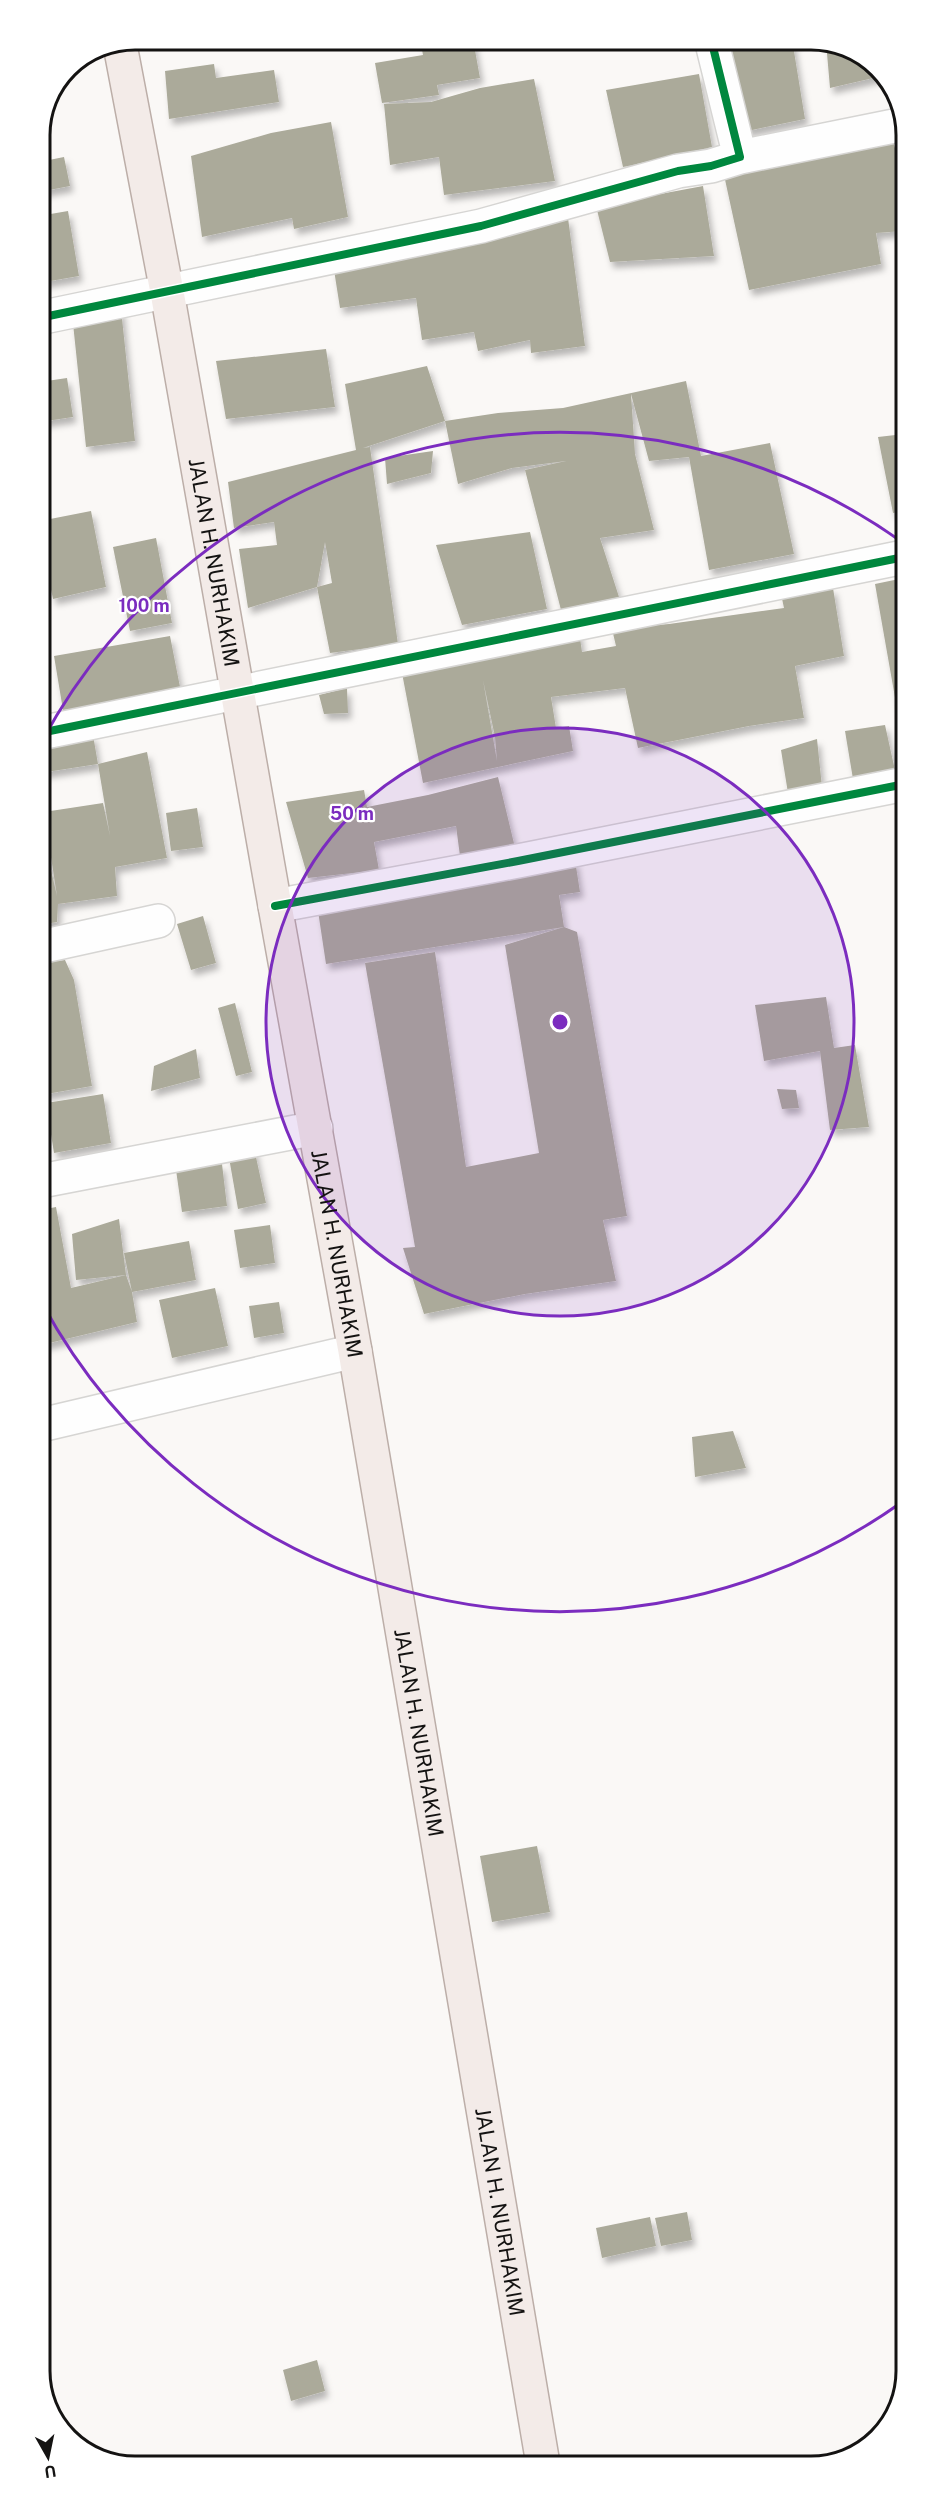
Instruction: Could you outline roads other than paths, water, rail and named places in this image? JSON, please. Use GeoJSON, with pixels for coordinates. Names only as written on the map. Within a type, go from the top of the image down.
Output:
{"type":"FeatureCollection","features":[{"type":"Feature","properties":{"kind":"main road","name":"JALAN H. NURHAKIM"},"geometry":{"type":"LineString","coordinates":[[121,51],[167,292],[274,906],[356,1351],[542,2456]]}},
{"type":"Feature","properties":{"kind":"street"},"geometry":{"type":"LineString","coordinates":[[714,50],[740,158]]}},
{"type":"Feature","properties":{"kind":"street"},"geometry":{"type":"LineString","coordinates":[[50,316],[481,226],[678,171],[711,166],[896,126]]}},
{"type":"Feature","properties":{"kind":"street"},"geometry":{"type":"LineString","coordinates":[[50,731],[896,559]]}},
{"type":"Feature","properties":{"kind":"street"},"geometry":{"type":"LineString","coordinates":[[274,906],[518,861],[896,786]]}},
{"type":"Feature","properties":{"kind":"street"},"geometry":{"type":"LineString","coordinates":[[50,945],[158,921]]}},
{"type":"Feature","properties":{"kind":"street"},"geometry":{"type":"LineString","coordinates":[[50,1179],[316,1128]]}},
{"type":"Feature","properties":{"kind":"street"},"geometry":{"type":"LineString","coordinates":[[50,1423],[356,1351]]}}]}
